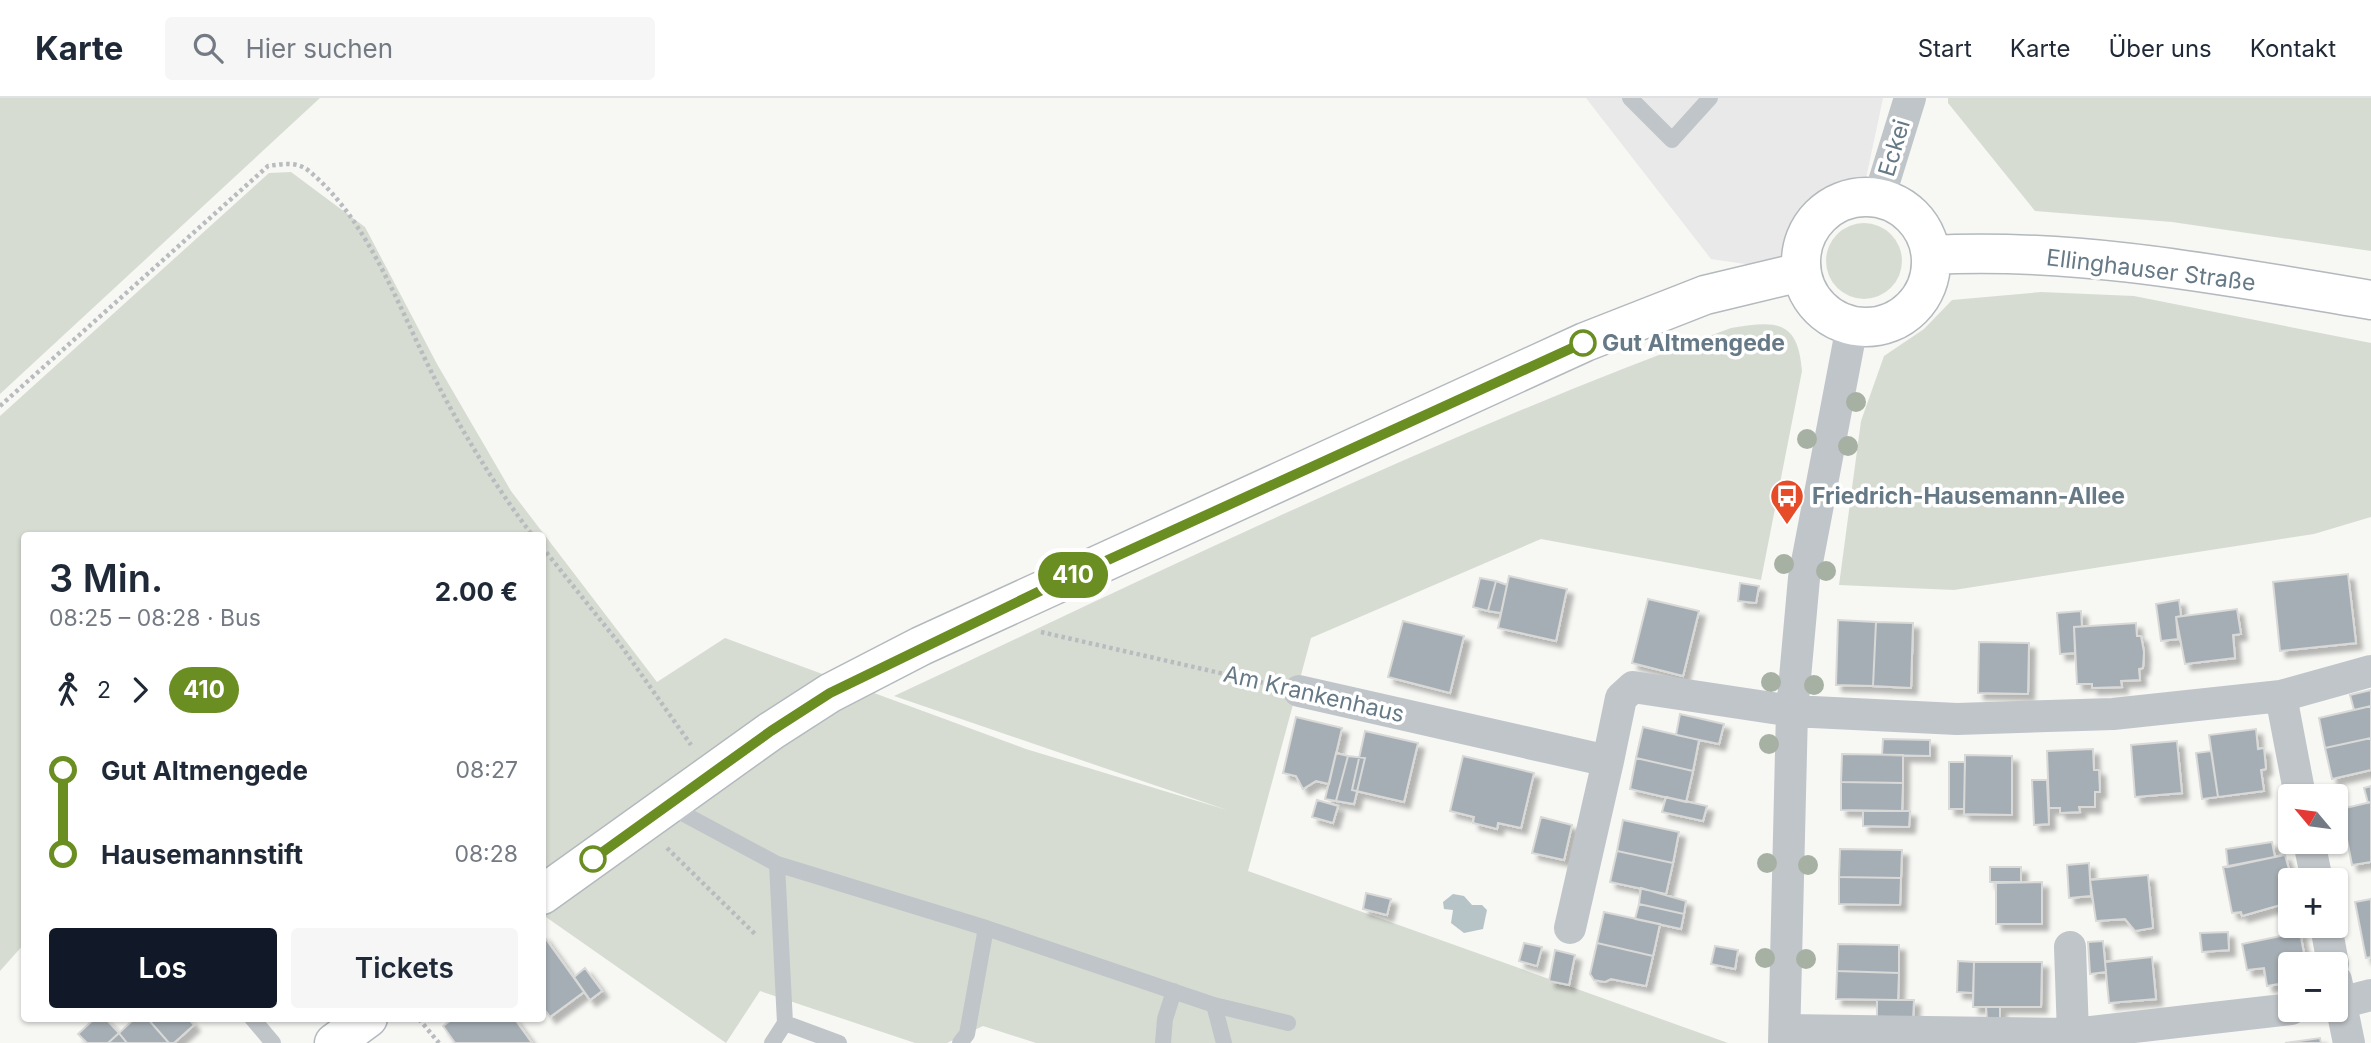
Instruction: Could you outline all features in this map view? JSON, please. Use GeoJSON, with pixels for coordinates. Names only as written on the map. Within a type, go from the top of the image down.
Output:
{"type":"FeatureCollection","features":[{"type":"Feature","properties":{"kind":"main road"},"geometry":{"type":"LineString","coordinates":[[1880,198],[1899,205],[1923,231],[1931,255],[1925,290],[1907,312],[1880,326],[1852,326],[1830,317],[1819,308],[1804,285],[1801,272],[1803,242],[1813,223],[1829,208],[1844,201],[1880,198]]}},
{"type":"Feature","properties":{"kind":"main road","name":"Ellinghauser Straße"},"geometry":{"type":"LineString","coordinates":[[1931,255],[1983,252],[2180,269],[2371,300]]}},
{"type":"Feature","properties":{"kind":"main road"},"geometry":{"type":"LineString","coordinates":[[546,892],[771,731],[830,693],[921,646],[1585,342],[1705,295],[1801,272]]}},
{"type":"Feature","properties":{"kind":"main road"},"geometry":{"type":"LineString","coordinates":[[334,1043],[363,1022]]}},
{"type":"Feature","properties":{"kind":"street","name":"Eckei"},"geometry":{"type":"LineString","coordinates":[[1880,198],[1910,98]]}},
{"type":"Feature","properties":{"kind":"street"},"geometry":{"type":"LineString","coordinates":[[1852,326],[1804,578],[1792,710],[1784,1037],[2073,1034],[2278,1010]]}},
{"type":"Feature","properties":{"kind":"street"},"geometry":{"type":"LineString","coordinates":[[1570,928],[1621,698],[1633,687],[1792,710],[1957,719],[2100,715],[2281,696],[2371,671]]}},
{"type":"Feature","properties":{"kind":"street","name":"Am Krankenhaus"},"geometry":{"type":"LineString","coordinates":[[1299,691],[1608,761]]}},
{"type":"Feature","properties":{"kind":"street"},"geometry":{"type":"LineString","coordinates":[[2281,696],[2298,784]]}},
{"type":"Feature","properties":{"kind":"street"},"geometry":{"type":"LineString","coordinates":[[2070,947],[2073,1034]]}},
{"type":"Feature","properties":{"kind":"street"},"geometry":{"type":"LineString","coordinates":[[2348,996],[2371,995]]}},
{"type":"Feature","properties":{"kind":"street"},"geometry":{"type":"LineString","coordinates":[[2344,1022],[2349,1043]]}},
{"type":"Feature","properties":{"kind":"lane"},"geometry":{"type":"LineString","coordinates":[[1630,98],[1672,140],[1710,98]]}},
{"type":"Feature","properties":{"kind":"lane"},"geometry":{"type":"LineString","coordinates":[[669,806],[777,864],[986,928],[1214,1005],[1287,1023]]}},
{"type":"Feature","properties":{"kind":"lane"},"geometry":{"type":"LineString","coordinates":[[772,1043],[785,1023],[777,864]]}},
{"type":"Feature","properties":{"kind":"lane"},"geometry":{"type":"LineString","coordinates":[[960,1043],[967,1034],[986,928]]}},
{"type":"Feature","properties":{"kind":"lane"},"geometry":{"type":"LineString","coordinates":[[1163,1043],[1174,991]]}},
{"type":"Feature","properties":{"kind":"lane"},"geometry":{"type":"LineString","coordinates":[[1214,1005],[1224,1043]]}},
{"type":"Feature","properties":{"kind":"lane"},"geometry":{"type":"LineString","coordinates":[[255,1022],[273,1043]]}},
{"type":"Feature","properties":{"kind":"lane"},"geometry":{"type":"LineString","coordinates":[[785,1023],[839,1043]]}},
{"type":"Feature","properties":{"kind":"path"},"geometry":{"type":"LineString","coordinates":[[0,406],[268,166],[288,163],[306,169],[362,233],[438,386],[530,532]]}},
{"type":"Feature","properties":{"kind":"path"},"geometry":{"type":"LineString","coordinates":[[546,552],[622,647],[712,775]]}},
{"type":"Feature","properties":{"kind":"path","name":"Am Krankenhaus"},"geometry":{"type":"LineString","coordinates":[[1033,631],[1299,691]]}},
{"type":"Feature","properties":{"kind":"path"},"geometry":{"type":"LineString","coordinates":[[664,845],[761,940]]}},
{"type":"Feature","properties":{"kind":"path"},"geometry":{"type":"LineString","coordinates":[[422,1022],[439,1043]]}},
{"type":"Feature","properties":{"kind":"shaded area"},"geometry":{"type":"Polygon","coordinates":[[[0,98],[320,98],[0,394],[0,98]]]}},
{"type":"Feature","properties":{"kind":"shaded area"},"geometry":{"type":"Polygon","coordinates":[[[1586,98],[1883,98],[1862,197],[1829,208],[1813,223],[1803,242],[1801,272],[1711,259],[1586,98]]]}},
{"type":"Feature","properties":{"kind":"shaded area"},"geometry":{"type":"Polygon","coordinates":[[[1948,98],[2371,98],[2371,251],[2172,222],[2035,211],[1948,103],[1948,98]]]}},
{"type":"Feature","properties":{"kind":"shaded area"},"geometry":{"type":"Polygon","coordinates":[[[291,172],[365,227],[437,364],[511,491],[542,532],[21,532],[21,947],[0,971],[0,416],[269,173],[291,172]]]}},
{"type":"Feature","properties":{"kind":"shaded area"},"geometry":{"type":"Polygon","coordinates":[[[1864,223],[1878,226],[1891,234],[1899,247],[1902,261],[1899,275],[1891,288],[1878,296],[1864,299],[1850,296],[1837,288],[1829,275],[1826,261],[1829,247],[1837,234],[1850,226],[1864,223]]]}},
{"type":"Feature","properties":{"kind":"shaded area"},"geometry":{"type":"Polygon","coordinates":[[[2041,292],[2134,296],[2371,343],[2371,517],[2314,534],[1954,590],[1839,585],[1861,421],[1884,356],[1924,329],[1952,300],[2041,292]]]}},
{"type":"Feature","properties":{"kind":"shaded area"},"geometry":{"type":"Polygon","coordinates":[[[1761,324],[1782,327],[1796,341],[1802,371],[1761,580],[1541,539],[1311,638],[1248,871],[1728,1043],[1036,1043],[983,1026],[947,1043],[915,1043],[760,991],[726,1043],[546,917],[546,537],[657,682],[725,638],[1026,749],[1227,810],[894,696],[1413,456],[1624,368],[1731,328],[1761,324]]]}},
{"type":"Feature","properties":{"kind":"shaded area"},"geometry":{"type":"Polygon","coordinates":[[[1453,894],[1464,896],[1472,905],[1482,905],[1487,910],[1483,929],[1464,933],[1451,923],[1453,910],[1444,909],[1443,902],[1453,894]]]}},
{"type":"Feature","properties":{"kind":"building"},"geometry":{"type":"Polygon","coordinates":[[[2348,574],[2356,643],[2280,651],[2273,582],[2348,574]]]}},
{"type":"Feature","properties":{"kind":"building"},"geometry":{"type":"Polygon","coordinates":[[[1509,576],[1567,589],[1556,641],[1498,628],[1509,576]]]}},
{"type":"Feature","properties":{"kind":"building"},"geometry":{"type":"Polygon","coordinates":[[[1480,578],[1496,581],[1488,611],[1473,607],[1480,578]]]}},
{"type":"Feature","properties":{"kind":"building"},"geometry":{"type":"Polygon","coordinates":[[[1496,581],[1507,585],[1501,613],[1488,611],[1496,581]]]}},
{"type":"Feature","properties":{"kind":"building"},"geometry":{"type":"Polygon","coordinates":[[[1740,583],[1759,586],[1756,603],[1738,601],[1740,583]]]}},
{"type":"Feature","properties":{"kind":"building"},"geometry":{"type":"Polygon","coordinates":[[[1648,599],[1699,611],[1683,676],[1632,663],[1648,599]]]}},
{"type":"Feature","properties":{"kind":"building"},"geometry":{"type":"Polygon","coordinates":[[[2179,600],[2181,616],[2176,617],[2178,639],[2161,641],[2156,604],[2179,600]]]}},
{"type":"Feature","properties":{"kind":"building"},"geometry":{"type":"Polygon","coordinates":[[[2237,609],[2241,634],[2233,635],[2235,658],[2185,664],[2176,617],[2237,609]]]}},
{"type":"Feature","properties":{"kind":"building"},"geometry":{"type":"Polygon","coordinates":[[[2081,611],[2082,627],[2074,627],[2075,653],[2060,654],[2057,613],[2081,611]]]}},
{"type":"Feature","properties":{"kind":"building"},"geometry":{"type":"Polygon","coordinates":[[[1838,620],[1876,622],[1873,686],[1836,685],[1838,620]]]}},
{"type":"Feature","properties":{"kind":"building"},"geometry":{"type":"Polygon","coordinates":[[[1403,621],[1464,636],[1450,693],[1388,677],[1403,621]]]}},
{"type":"Feature","properties":{"kind":"building"},"geometry":{"type":"Polygon","coordinates":[[[1876,622],[1913,623],[1911,688],[1873,686],[1876,622]]]}},
{"type":"Feature","properties":{"kind":"building"},"geometry":{"type":"Polygon","coordinates":[[[2136,623],[2137,636],[2141,636],[2144,652],[2143,668],[2139,669],[2140,680],[2121,681],[2122,687],[2092,688],[2092,684],[2077,684],[2074,627],[2136,623]]]}},
{"type":"Feature","properties":{"kind":"building"},"geometry":{"type":"Polygon","coordinates":[[[1979,642],[2029,643],[2028,694],[1978,693],[1979,642]]]}},
{"type":"Feature","properties":{"kind":"building"},"geometry":{"type":"Polygon","coordinates":[[[2371,690],[2371,706],[2354,710],[2350,695],[2371,690]]]}},
{"type":"Feature","properties":{"kind":"building"},"geometry":{"type":"Polygon","coordinates":[[[2371,706],[2371,738],[2325,748],[2319,718],[2371,706]]]}},
{"type":"Feature","properties":{"kind":"building"},"geometry":{"type":"Polygon","coordinates":[[[1680,714],[1724,724],[1719,744],[1676,735],[1680,714]]]}},
{"type":"Feature","properties":{"kind":"building"},"geometry":{"type":"Polygon","coordinates":[[[1296,717],[1342,728],[1329,784],[1316,781],[1303,789],[1296,776],[1283,773],[1296,717]]]}},
{"type":"Feature","properties":{"kind":"building"},"geometry":{"type":"Polygon","coordinates":[[[1643,727],[1699,740],[1693,771],[1636,758],[1643,727]]]}},
{"type":"Feature","properties":{"kind":"building"},"geometry":{"type":"Polygon","coordinates":[[[2256,729],[2258,749],[2264,748],[2266,769],[2261,770],[2264,791],[2218,797],[2209,735],[2256,729]]]}},
{"type":"Feature","properties":{"kind":"building"},"geometry":{"type":"Polygon","coordinates":[[[1365,731],[1418,743],[1404,802],[1352,790],[1365,731]]]}},
{"type":"Feature","properties":{"kind":"building"},"geometry":{"type":"Polygon","coordinates":[[[2371,738],[2371,770],[2332,779],[2325,748],[2371,738]]]}},
{"type":"Feature","properties":{"kind":"building"},"geometry":{"type":"Polygon","coordinates":[[[1883,739],[1930,740],[1930,756],[1882,755],[1883,739]]]}},
{"type":"Feature","properties":{"kind":"building"},"geometry":{"type":"Polygon","coordinates":[[[2177,741],[2182,793],[2135,797],[2131,745],[2177,741]]]}},
{"type":"Feature","properties":{"kind":"building"},"geometry":{"type":"Polygon","coordinates":[[[2093,749],[2094,770],[2099,770],[2100,792],[2095,792],[2095,807],[2079,807],[2080,812],[2060,813],[2060,808],[2049,808],[2047,751],[2093,749]]]}},
{"type":"Feature","properties":{"kind":"building"},"geometry":{"type":"Polygon","coordinates":[[[2211,751],[2218,797],[2202,799],[2196,753],[2211,751]]]}},
{"type":"Feature","properties":{"kind":"building"},"geometry":{"type":"Polygon","coordinates":[[[1336,753],[1348,756],[1336,801],[1325,799],[1336,753]]]}},
{"type":"Feature","properties":{"kind":"building"},"geometry":{"type":"Polygon","coordinates":[[[1842,754],[1903,755],[1903,783],[1841,782],[1842,754]]]}},
{"type":"Feature","properties":{"kind":"building"},"geometry":{"type":"Polygon","coordinates":[[[1965,755],[2012,756],[2012,815],[1964,814],[1965,755]]]}},
{"type":"Feature","properties":{"kind":"building"},"geometry":{"type":"Polygon","coordinates":[[[1348,756],[1365,758],[1354,804],[1336,801],[1348,756]]]}},
{"type":"Feature","properties":{"kind":"building"},"geometry":{"type":"Polygon","coordinates":[[[1463,756],[1534,773],[1521,828],[1498,823],[1497,829],[1473,823],[1474,817],[1450,811],[1463,756]]]}},
{"type":"Feature","properties":{"kind":"building"},"geometry":{"type":"Polygon","coordinates":[[[1636,758],[1693,771],[1686,802],[1630,789],[1636,758]]]}},
{"type":"Feature","properties":{"kind":"building"},"geometry":{"type":"Polygon","coordinates":[[[1949,762],[1965,762],[1964,809],[1949,809],[1949,762]]]}},
{"type":"Feature","properties":{"kind":"building"},"geometry":{"type":"Polygon","coordinates":[[[2032,780],[2047,780],[2049,824],[2034,825],[2032,780]]]}},
{"type":"Feature","properties":{"kind":"building"},"geometry":{"type":"Polygon","coordinates":[[[1841,782],[1903,783],[1902,811],[1841,810],[1841,782]]]}},
{"type":"Feature","properties":{"kind":"building"},"geometry":{"type":"Polygon","coordinates":[[[2371,786],[2371,802],[2368,803],[2364,788],[2371,786]]]}},
{"type":"Feature","properties":{"kind":"building"},"geometry":{"type":"Polygon","coordinates":[[[1666,797],[1707,806],[1703,821],[1662,812],[1666,797]]]}},
{"type":"Feature","properties":{"kind":"building"},"geometry":{"type":"Polygon","coordinates":[[[1317,800],[1338,806],[1333,823],[1312,817],[1317,800]]]}},
{"type":"Feature","properties":{"kind":"building"},"geometry":{"type":"Polygon","coordinates":[[[2371,802],[2371,862],[2352,865],[2348,845],[2348,807],[2371,802]]]}},
{"type":"Feature","properties":{"kind":"building"},"geometry":{"type":"Polygon","coordinates":[[[1863,811],[1910,811],[1909,827],[1863,826],[1863,811]]]}},
{"type":"Feature","properties":{"kind":"building"},"geometry":{"type":"Polygon","coordinates":[[[1541,817],[1572,825],[1564,860],[1532,853],[1541,817]]]}},
{"type":"Feature","properties":{"kind":"building"},"geometry":{"type":"Polygon","coordinates":[[[1623,820],[1679,832],[1673,863],[1617,851],[1623,820]]]}},
{"type":"Feature","properties":{"kind":"building"},"geometry":{"type":"Polygon","coordinates":[[[2272,842],[2275,857],[2228,867],[2226,849],[2272,842]]]}},
{"type":"Feature","properties":{"kind":"building"},"geometry":{"type":"Polygon","coordinates":[[[1840,849],[1902,850],[1901,878],[1839,877],[1840,849]]]}},
{"type":"Feature","properties":{"kind":"building"},"geometry":{"type":"Polygon","coordinates":[[[1617,851],[1673,863],[1666,894],[1610,882],[1617,851]]]}},
{"type":"Feature","properties":{"kind":"building"},"geometry":{"type":"Polygon","coordinates":[[[2285,855],[2289,868],[2278,868],[2278,906],[2242,916],[2241,912],[2232,913],[2223,867],[2285,855]]]}},
{"type":"Feature","properties":{"kind":"building"},"geometry":{"type":"Polygon","coordinates":[[[2089,863],[2091,896],[2069,898],[2067,865],[2089,863]]]}},
{"type":"Feature","properties":{"kind":"building"},"geometry":{"type":"Polygon","coordinates":[[[1990,867],[2021,867],[2021,882],[1990,882],[1990,867]]]}},
{"type":"Feature","properties":{"kind":"building"},"geometry":{"type":"Polygon","coordinates":[[[2148,875],[2153,928],[2135,931],[2125,919],[2096,921],[2090,880],[2148,875]]]}},
{"type":"Feature","properties":{"kind":"building"},"geometry":{"type":"Polygon","coordinates":[[[1839,877],[1901,878],[1900,905],[1839,904],[1839,877]]]}},
{"type":"Feature","properties":{"kind":"building"},"geometry":{"type":"Polygon","coordinates":[[[2042,882],[2042,924],[1996,924],[1996,883],[2042,882]]]}},
{"type":"Feature","properties":{"kind":"building"},"geometry":{"type":"Polygon","coordinates":[[[1641,888],[1686,901],[1684,914],[1639,904],[1641,888]]]}},
{"type":"Feature","properties":{"kind":"building"},"geometry":{"type":"Polygon","coordinates":[[[1366,893],[1391,899],[1387,915],[1363,909],[1366,893]]]}},
{"type":"Feature","properties":{"kind":"building"},"geometry":{"type":"Polygon","coordinates":[[[2371,899],[2371,957],[2366,958],[2355,902],[2371,899]]]}},
{"type":"Feature","properties":{"kind":"building"},"geometry":{"type":"Polygon","coordinates":[[[1639,904],[1684,914],[1681,929],[1635,919],[1639,904]]]}},
{"type":"Feature","properties":{"kind":"building"},"geometry":{"type":"Polygon","coordinates":[[[1604,912],[1660,924],[1653,956],[1597,943],[1604,912]]]}},
{"type":"Feature","properties":{"kind":"building"},"geometry":{"type":"Polygon","coordinates":[[[2228,932],[2229,950],[2202,952],[2200,933],[2228,932]]]}},
{"type":"Feature","properties":{"kind":"building"},"geometry":{"type":"Polygon","coordinates":[[[2278,937],[2301,938],[2304,952],[2278,952],[2278,984],[2267,986],[2264,968],[2247,970],[2242,944],[2278,937]]]}},
{"type":"Feature","properties":{"kind":"building"},"geometry":{"type":"Polygon","coordinates":[[[546,939],[584,992],[550,1017],[546,1012],[546,939]]]}},
{"type":"Feature","properties":{"kind":"building"},"geometry":{"type":"Polygon","coordinates":[[[2103,941],[2106,972],[2090,974],[2088,942],[2103,941]]]}},
{"type":"Feature","properties":{"kind":"building"},"geometry":{"type":"Polygon","coordinates":[[[1524,943],[1542,947],[1537,966],[1519,961],[1524,943]]]}},
{"type":"Feature","properties":{"kind":"building"},"geometry":{"type":"Polygon","coordinates":[[[1597,943],[1653,956],[1646,986],[1611,979],[1605,982],[1594,980],[1590,974],[1597,943]]]}},
{"type":"Feature","properties":{"kind":"building"},"geometry":{"type":"Polygon","coordinates":[[[1838,944],[1899,945],[1899,973],[1837,971],[1838,944]]]}},
{"type":"Feature","properties":{"kind":"building"},"geometry":{"type":"Polygon","coordinates":[[[1715,946],[1738,950],[1735,969],[1711,964],[1715,946]]]}},
{"type":"Feature","properties":{"kind":"building"},"geometry":{"type":"Polygon","coordinates":[[[1555,950],[1575,955],[1569,985],[1549,981],[1555,950]]]}},
{"type":"Feature","properties":{"kind":"building"},"geometry":{"type":"Polygon","coordinates":[[[2152,957],[2156,999],[2109,1003],[2105,962],[2152,957]]]}},
{"type":"Feature","properties":{"kind":"building"},"geometry":{"type":"Polygon","coordinates":[[[1958,961],[1974,962],[1973,993],[1957,992],[1958,961]]]}},
{"type":"Feature","properties":{"kind":"building"},"geometry":{"type":"Polygon","coordinates":[[[1974,962],[2042,962],[2041,1007],[1973,1007],[1974,962]]]}},
{"type":"Feature","properties":{"kind":"building"},"geometry":{"type":"Polygon","coordinates":[[[585,968],[602,991],[590,1000],[574,977],[585,968]]]}},
{"type":"Feature","properties":{"kind":"building"},"geometry":{"type":"Polygon","coordinates":[[[1837,971],[1899,973],[1898,1000],[1836,999],[1837,971]]]}},
{"type":"Feature","properties":{"kind":"building"},"geometry":{"type":"Polygon","coordinates":[[[1877,1000],[1914,1000],[1913,1020],[1877,1019],[1877,1000]]]}},
{"type":"Feature","properties":{"kind":"building"},"geometry":{"type":"Polygon","coordinates":[[[1986,1007],[2000,1007],[2000,1019],[1987,1019],[1986,1007]]]}},
{"type":"Feature","properties":{"kind":"building"},"geometry":{"type":"Polygon","coordinates":[[[91,1022],[109,1022],[119,1033],[108,1043],[87,1043],[78,1034],[91,1022]]]}},
{"type":"Feature","properties":{"kind":"building"},"geometry":{"type":"Polygon","coordinates":[[[131,1022],[151,1022],[169,1043],[127,1043],[119,1033],[131,1022]]]}},
{"type":"Feature","properties":{"kind":"building"},"geometry":{"type":"Polygon","coordinates":[[[151,1022],[191,1022],[194,1025],[174,1043],[169,1043],[151,1022]]]}},
{"type":"Feature","properties":{"kind":"building"},"geometry":{"type":"Polygon","coordinates":[[[448,1022],[517,1022],[532,1043],[455,1043],[443,1026],[448,1022]]]}},
{"type":"Feature","properties":{"kind":"building"},"geometry":{"type":"Polygon","coordinates":[[[119,1033],[127,1043],[108,1043],[119,1033]]]}},
{"type":"Feature","properties":{"kind":"building"},"geometry":{"type":"Polygon","coordinates":[[[2320,1038],[2321,1043],[2285,1043],[2320,1038]]]}},
{"type":"Feature","properties":{"kind":"bus line","name":"410"},"geometry":{"type":"LineString","coordinates":[[593,859],[771,731],[830,693],[921,646],[1583,343]]}},
{"type":"Feature","properties":{"kind":"place","name":"Gut Altmengede"},"geometry":{"type":"Point","coordinates":[1583,343]}},
{"type":"Feature","properties":{"kind":"place","name":"Friedrich-Hausemann-Allee"},"geometry":{"type":"Point","coordinates":[1787,526]}}]}
